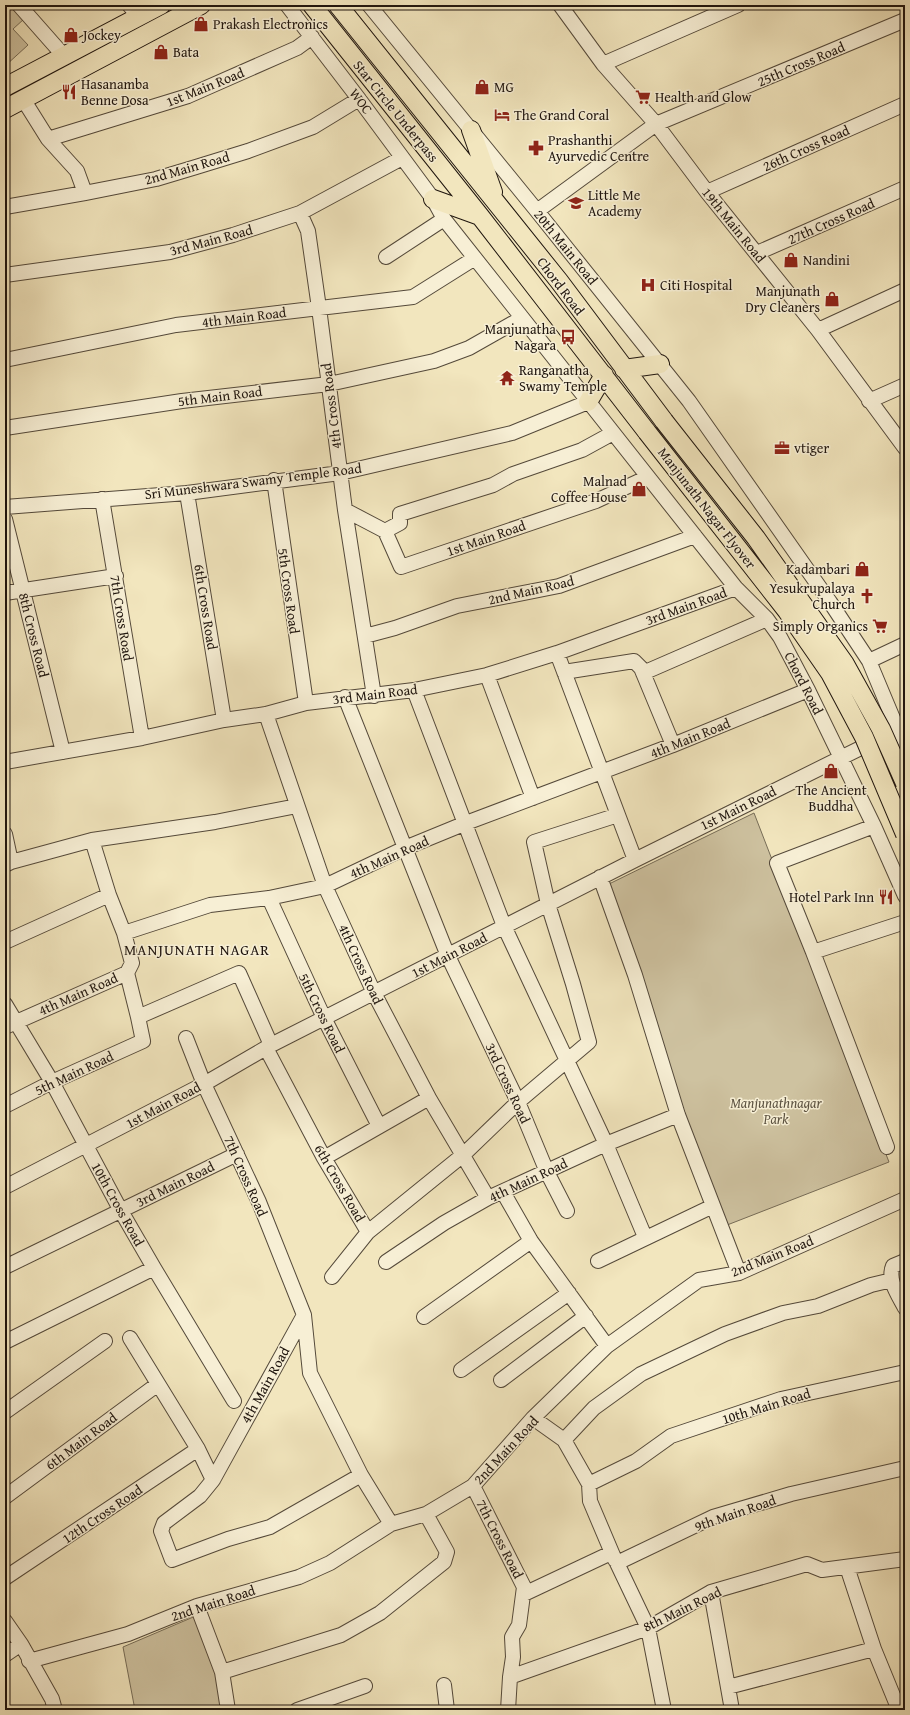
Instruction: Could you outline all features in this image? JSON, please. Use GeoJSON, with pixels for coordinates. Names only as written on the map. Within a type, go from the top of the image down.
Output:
{"type":"FeatureCollection","features":[{"type":"Feature","properties":{"kind":"main road"},"geometry":{"type":"LineString","coordinates":[[6,85],[64,56],[134,11],[160,5]]}},
{"type":"Feature","properties":{"kind":"main road"},"geometry":{"type":"LineString","coordinates":[[5,109],[201,5]]}},
{"type":"Feature","properties":{"kind":"main road","name":"Star Circle Underpass"},"geometry":{"type":"LineString","coordinates":[[312,5],[480,216]]}},
{"type":"Feature","properties":{"kind":"main road","name":"Star Circle Underpass"},"geometry":{"type":"LineString","coordinates":[[338,5],[497,204]]}},
{"type":"Feature","properties":{"kind":"main road"},"geometry":{"type":"LineString","coordinates":[[471,130],[497,204]]}},
{"type":"Feature","properties":{"kind":"main road"},"geometry":{"type":"LineString","coordinates":[[432,200],[480,216]]}},
{"type":"Feature","properties":{"kind":"main road","name":"Chord Road"},"geometry":{"type":"LineString","coordinates":[[497,204],[559,281],[624,369]]}},
{"type":"Feature","properties":{"kind":"main road","name":"Chord Road"},"geometry":{"type":"LineString","coordinates":[[480,216],[604,375]]}},
{"type":"Feature","properties":{"kind":"main road"},"geometry":{"type":"LineString","coordinates":[[624,369],[660,364]]}},
{"type":"Feature","properties":{"kind":"main road","name":"Manjunath Nagar Flyover"},"geometry":{"type":"LineString","coordinates":[[624,369],[756,538],[845,664],[881,729],[905,783]]}},
{"type":"Feature","properties":{"kind":"main road"},"geometry":{"type":"LineString","coordinates":[[588,402],[604,375]]}},
{"type":"Feature","properties":{"kind":"main road","name":"Manjunath Nagar Flyover"},"geometry":{"type":"LineString","coordinates":[[604,375],[787,611],[830,673],[864,737],[905,834]]}},
{"type":"Feature","properties":{"kind":"street"},"geometry":{"type":"LineString","coordinates":[[19,5],[64,56]]}},
{"type":"Feature","properties":{"kind":"street","name":"WOC"},"geometry":{"type":"LineString","coordinates":[[287,5],[359,98],[444,219],[522,318]]}},
{"type":"Feature","properties":{"kind":"street","name":"20th Main Road"},"geometry":{"type":"LineString","coordinates":[[369,5],[660,364]]}},
{"type":"Feature","properties":{"kind":"street","name":"19th Main Road"},"geometry":{"type":"LineString","coordinates":[[560,5],[603,64],[656,124],[707,192],[818,330],[905,448]]}},
{"type":"Feature","properties":{"kind":"street"},"geometry":{"type":"LineString","coordinates":[[603,64],[738,5]]}},
{"type":"Feature","properties":{"kind":"street","name":"25th Cross Road"},"geometry":{"type":"LineString","coordinates":[[537,211],[656,124],[905,20]]}},
{"type":"Feature","properties":{"kind":"street","name":"1st Main Road"},"geometry":{"type":"LineString","coordinates":[[48,139],[188,96],[298,48],[312,37]]}},
{"type":"Feature","properties":{"kind":"street","name":"2nd Main Road"},"geometry":{"type":"LineString","coordinates":[[5,207],[156,179],[248,151],[313,127],[359,98]]}},
{"type":"Feature","properties":{"kind":"street"},"geometry":{"type":"LineString","coordinates":[[23,99],[48,139],[77,171],[85,193]]}},
{"type":"Feature","properties":{"kind":"street","name":"26th Cross Road"},"geometry":{"type":"LineString","coordinates":[[707,192],[905,104]]}},
{"type":"Feature","properties":{"kind":"street","name":"3rd Main Road"},"geometry":{"type":"LineString","coordinates":[[5,275],[170,252],[233,234],[300,214],[402,158]]}},
{"type":"Feature","properties":{"kind":"street","name":"27th Cross Road"},"geometry":{"type":"LineString","coordinates":[[757,253],[905,188]]}},
{"type":"Feature","properties":{"kind":"street","name":"4th Cross Road"},"geometry":{"type":"LineString","coordinates":[[300,214],[308,231],[345,510],[374,696]]}},
{"type":"Feature","properties":{"kind":"street"},"geometry":{"type":"LineString","coordinates":[[386,257],[444,219]]}},
{"type":"Feature","properties":{"kind":"street","name":"4th Main Road"},"geometry":{"type":"LineString","coordinates":[[5,360],[176,325],[413,297],[475,258]]}},
{"type":"Feature","properties":{"kind":"street"},"geometry":{"type":"LineString","coordinates":[[818,330],[905,290]]}},
{"type":"Feature","properties":{"kind":"street","name":"5th Main Road"},"geometry":{"type":"LineString","coordinates":[[5,428],[182,401],[329,384],[434,361],[469,348],[522,318]]}},
{"type":"Feature","properties":{"kind":"street","name":"Chord Road"},"geometry":{"type":"LineString","coordinates":[[522,318],[736,588],[767,618],[780,637],[808,690],[874,826],[905,896]]}},
{"type":"Feature","properties":{"kind":"street"},"geometry":{"type":"LineString","coordinates":[[660,364],[689,401],[830,602],[868,661],[905,747]]}},
{"type":"Feature","properties":{"kind":"street"},"geometry":{"type":"LineString","coordinates":[[869,401],[905,385]]}},
{"type":"Feature","properties":{"kind":"street","name":"Sri Muneshwara Swamy Temple Road"},"geometry":{"type":"LineString","coordinates":[[5,507],[187,493],[274,480],[340,473],[512,433],[588,402]]}},
{"type":"Feature","properties":{"kind":"street"},"geometry":{"type":"LineString","coordinates":[[345,510],[385,531],[400,523],[400,514],[492,485],[513,474],[582,450],[613,433]]}},
{"type":"Feature","properties":{"kind":"street","name":"1st Main Road"},"geometry":{"type":"LineString","coordinates":[[385,531],[401,567],[596,501],[648,477]]}},
{"type":"Feature","properties":{"kind":"street","name":"5th Cross Road"},"geometry":{"type":"LineString","coordinates":[[274,480],[306,702]]}},
{"type":"Feature","properties":{"kind":"street","name":"6th Cross Road"},"geometry":{"type":"LineString","coordinates":[[187,493],[224,720]]}},
{"type":"Feature","properties":{"kind":"street","name":"7th Cross Road"},"geometry":{"type":"LineString","coordinates":[[102,499],[142,738]]}},
{"type":"Feature","properties":{"kind":"street","name":"8th Cross Road"},"geometry":{"type":"LineString","coordinates":[[5,518],[63,752]]}},
{"type":"Feature","properties":{"kind":"street","name":"2nd Main Road"},"geometry":{"type":"LineString","coordinates":[[365,636],[395,628],[456,606],[559,586],[695,536]]}},
{"type":"Feature","properties":{"kind":"street"},"geometry":{"type":"LineString","coordinates":[[5,593],[116,576]]}},
{"type":"Feature","properties":{"kind":"street","name":"3rd Main Road"},"geometry":{"type":"LineString","coordinates":[[5,762],[142,738],[224,720],[266,714],[306,702],[345,697],[374,696],[414,690],[487,675],[557,653],[736,588]]}},
{"type":"Feature","properties":{"kind":"street"},"geometry":{"type":"LineString","coordinates":[[643,673],[767,618]]}},
{"type":"Feature","properties":{"kind":"street"},"geometry":{"type":"LineString","coordinates":[[868,661],[905,644]]}},
{"type":"Feature","properties":{"kind":"street"},"geometry":{"type":"LineString","coordinates":[[557,653],[634,860]]}},
{"type":"Feature","properties":{"kind":"street"},"geometry":{"type":"LineString","coordinates":[[564,672],[634,661],[641,668],[673,745]]}},
{"type":"Feature","properties":{"kind":"street"},"geometry":{"type":"LineString","coordinates":[[487,675],[533,798]]}},
{"type":"Feature","properties":{"kind":"street"},"geometry":{"type":"LineString","coordinates":[[414,690],[504,926],[606,1144],[645,1238]]}},
{"type":"Feature","properties":{"kind":"street","name":"4th Main Road"},"geometry":{"type":"LineString","coordinates":[[10,1024],[127,973],[132,962],[124,933],[210,905],[269,898],[325,886],[406,848],[673,745],[808,690]]}},
{"type":"Feature","properties":{"kind":"street","name":"3rd Cross Road"},"geometry":{"type":"LineString","coordinates":[[345,697],[448,956],[518,1102],[547,1172],[567,1211]]}},
{"type":"Feature","properties":{"kind":"street","name":"4th Cross Road"},"geometry":{"type":"LineString","coordinates":[[266,714],[325,886],[374,993],[429,1098],[488,1198]]}},
{"type":"Feature","properties":{"kind":"street","name":"1st Main Road"},"geometry":{"type":"LineString","coordinates":[[5,1187],[204,1084],[269,1046],[448,956],[600,877],[840,757],[898,730]]}},
{"type":"Feature","properties":{"kind":"street"},"geometry":{"type":"LineString","coordinates":[[5,834],[8,864],[92,840],[215,822],[297,806]]}},
{"type":"Feature","properties":{"kind":"street"},"geometry":{"type":"LineString","coordinates":[[548,904],[534,842],[618,815]]}},
{"type":"Feature","properties":{"kind":"street"},"geometry":{"type":"LineString","coordinates":[[874,826],[777,862],[887,1147]]}},
{"type":"Feature","properties":{"kind":"street"},"geometry":{"type":"LineString","coordinates":[[92,840],[109,895],[124,933]]}},
{"type":"Feature","properties":{"kind":"street"},"geometry":{"type":"LineString","coordinates":[[600,877],[634,975],[678,1115],[739,1273]]}},
{"type":"Feature","properties":{"kind":"street"},"geometry":{"type":"LineString","coordinates":[[5,942],[109,895]]}},
{"type":"Feature","properties":{"kind":"street","name":"5th Cross Road"},"geometry":{"type":"LineString","coordinates":[[269,898],[324,1018],[379,1126]]}},
{"type":"Feature","properties":{"kind":"street","name":"6th Cross Road"},"geometry":{"type":"LineString","coordinates":[[138,1017],[239,973],[269,1046],[324,1158],[368,1232],[463,1155],[518,1102],[589,1042],[548,904]]}},
{"type":"Feature","properties":{"kind":"street"},"geometry":{"type":"LineString","coordinates":[[813,952],[905,922]]}},
{"type":"Feature","properties":{"kind":"street"},"geometry":{"type":"LineString","coordinates":[[127,973],[138,1017]]}},
{"type":"Feature","properties":{"kind":"street","name":"10th Cross Road"},"geometry":{"type":"LineString","coordinates":[[5,1004],[10,1024],[52,1082],[121,1211],[234,1401]]}},
{"type":"Feature","properties":{"kind":"street","name":"5th Main Road"},"geometry":{"type":"LineString","coordinates":[[5,1106],[52,1082],[143,1041],[138,1017]]}},
{"type":"Feature","properties":{"kind":"street","name":"7th Cross Road"},"geometry":{"type":"LineString","coordinates":[[186,1038],[204,1084],[259,1202],[304,1315],[310,1373],[361,1475],[391,1524]]}},
{"type":"Feature","properties":{"kind":"street"},"geometry":{"type":"LineString","coordinates":[[324,1158],[429,1098]]}},
{"type":"Feature","properties":{"kind":"street","name":"4th Main Road"},"geometry":{"type":"LineString","coordinates":[[386,1262],[444,1223],[488,1198],[606,1144],[678,1115]]}},
{"type":"Feature","properties":{"kind":"street","name":"3rd Main Road"},"geometry":{"type":"LineString","coordinates":[[5,1267],[237,1154]]}},
{"type":"Feature","properties":{"kind":"street"},"geometry":{"type":"LineString","coordinates":[[503,1192],[531,1241],[607,1346]]}},
{"type":"Feature","properties":{"kind":"street","name":"2nd Main Road"},"geometry":{"type":"LineString","coordinates":[[30,1661],[128,1634],[197,1606],[299,1576],[330,1563],[391,1524],[426,1514],[473,1486],[534,1418],[607,1346],[699,1280],[739,1273],[905,1199]]}},
{"type":"Feature","properties":{"kind":"street"},"geometry":{"type":"LineString","coordinates":[[598,1261],[713,1206]]}},
{"type":"Feature","properties":{"kind":"street"},"geometry":{"type":"LineString","coordinates":[[332,1277],[368,1232]]}},
{"type":"Feature","properties":{"kind":"street"},"geometry":{"type":"LineString","coordinates":[[424,1317],[531,1241]]}},
{"type":"Feature","properties":{"kind":"street"},"geometry":{"type":"LineString","coordinates":[[899,1263],[890,1272],[892,1280],[905,1308]]}},
{"type":"Feature","properties":{"kind":"street"},"geometry":{"type":"LineString","coordinates":[[5,1342],[154,1268]]}},
{"type":"Feature","properties":{"kind":"street"},"geometry":{"type":"LineString","coordinates":[[564,1440],[594,1408],[641,1374],[725,1334],[783,1313],[818,1306],[872,1285],[892,1280]]}},
{"type":"Feature","properties":{"kind":"street"},"geometry":{"type":"LineString","coordinates":[[461,1370],[569,1293]]}},
{"type":"Feature","properties":{"kind":"street","name":"4th Main Road"},"geometry":{"type":"LineString","coordinates":[[213,1480],[304,1315]]}},
{"type":"Feature","properties":{"kind":"street"},"geometry":{"type":"LineString","coordinates":[[501,1380],[586,1316]]}},
{"type":"Feature","properties":{"kind":"street"},"geometry":{"type":"LineString","coordinates":[[130,1338],[198,1449],[213,1480],[200,1496],[164,1523],[161,1531],[172,1560],[228,1539],[270,1527],[361,1475]]}},
{"type":"Feature","properties":{"kind":"street"},"geometry":{"type":"LineString","coordinates":[[5,1412],[105,1341]]}},
{"type":"Feature","properties":{"kind":"street","name":"10th Main Road"},"geometry":{"type":"LineString","coordinates":[[589,1484],[636,1461],[671,1436],[789,1397],[905,1372]]}},
{"type":"Feature","properties":{"kind":"street","name":"6th Main Road"},"geometry":{"type":"LineString","coordinates":[[5,1497],[158,1384]]}},
{"type":"Feature","properties":{"kind":"street"},"geometry":{"type":"LineString","coordinates":[[534,1418],[564,1440],[589,1484],[590,1501],[614,1558],[648,1628],[664,1710]]}},
{"type":"Feature","properties":{"kind":"street","name":"12th Cross Road"},"geometry":{"type":"LineString","coordinates":[[5,1578],[198,1449]]}},
{"type":"Feature","properties":{"kind":"street","name":"9th Main Road"},"geometry":{"type":"LineString","coordinates":[[524,1594],[713,1517],[791,1494],[905,1468]]}},
{"type":"Feature","properties":{"kind":"street","name":"7th Cross Road"},"geometry":{"type":"LineString","coordinates":[[473,1486],[524,1586],[519,1625],[512,1637],[513,1657],[508,1710]]}},
{"type":"Feature","properties":{"kind":"street"},"geometry":{"type":"LineString","coordinates":[[222,1672],[341,1635],[380,1613],[444,1562],[447,1552],[426,1514]]}},
{"type":"Feature","properties":{"kind":"street","name":"8th Main Road"},"geometry":{"type":"LineString","coordinates":[[510,1677],[648,1628],[711,1592],[807,1564],[822,1570],[905,1559]]}},
{"type":"Feature","properties":{"kind":"street"},"geometry":{"type":"LineString","coordinates":[[847,1567],[874,1649],[899,1710]]}},
{"type":"Feature","properties":{"kind":"street"},"geometry":{"type":"LineString","coordinates":[[711,1592],[732,1710]]}},
{"type":"Feature","properties":{"kind":"street"},"geometry":{"type":"LineString","coordinates":[[197,1606],[222,1672],[228,1710]]}},
{"type":"Feature","properties":{"kind":"street"},"geometry":{"type":"LineString","coordinates":[[5,1621],[21,1644],[52,1698],[55,1710]]}},
{"type":"Feature","properties":{"kind":"street"},"geometry":{"type":"LineString","coordinates":[[5,1655],[21,1644]]}},
{"type":"Feature","properties":{"kind":"street"},"geometry":{"type":"LineString","coordinates":[[728,1687],[874,1649]]}},
{"type":"Feature","properties":{"kind":"street"},"geometry":{"type":"LineString","coordinates":[[444,1685],[447,1710]]}},
{"type":"Feature","properties":{"kind":"street"},"geometry":{"type":"LineString","coordinates":[[297,1710],[365,1686]]}},
{"type":"Feature","properties":{"kind":"green space"},"geometry":{"type":"Polygon","coordinates":[[[5,5],[10,5],[24,19],[13,29],[28,45],[5,66],[5,5]]]}},
{"type":"Feature","properties":{"kind":"green space","name":"Manjunathnagar Park"},"geometry":{"type":"Polygon","coordinates":[[[754,813],[889,1162],[722,1227],[609,884],[754,813]]]}},
{"type":"Feature","properties":{"kind":"green space"},"geometry":{"type":"Polygon","coordinates":[[[198,1615],[226,1710],[135,1710],[123,1647],[198,1615]]]}},
{"type":"Feature","properties":{"kind":"place","name":"Prakash Electronics"},"geometry":{"type":"Point","coordinates":[201,24]}},
{"type":"Feature","properties":{"kind":"place","name":"Jockey"},"geometry":{"type":"Point","coordinates":[71,35]}},
{"type":"Feature","properties":{"kind":"place","name":"Bata"},"geometry":{"type":"Point","coordinates":[161,52]}},
{"type":"Feature","properties":{"kind":"place","name":"MG"},"geometry":{"type":"Point","coordinates":[482,87]}},
{"type":"Feature","properties":{"kind":"place","name":"Hasanamba Benne Dosa"},"geometry":{"type":"Point","coordinates":[69,92]}},
{"type":"Feature","properties":{"kind":"place","name":"Health and Glow"},"geometry":{"type":"Point","coordinates":[643,97]}},
{"type":"Feature","properties":{"kind":"place","name":"The Grand Coral"},"geometry":{"type":"Point","coordinates":[502,115]}},
{"type":"Feature","properties":{"kind":"place","name":"Prashanthi Ayurvedic Centre"},"geometry":{"type":"Point","coordinates":[536,148]}},
{"type":"Feature","properties":{"kind":"place","name":"Little Me Academy"},"geometry":{"type":"Point","coordinates":[576,203]}},
{"type":"Feature","properties":{"kind":"place","name":"Nandini"},"geometry":{"type":"Point","coordinates":[791,260]}},
{"type":"Feature","properties":{"kind":"place","name":"Citi Hospital"},"geometry":{"type":"Point","coordinates":[648,285]}},
{"type":"Feature","properties":{"kind":"place","name":"Manjunath Dry Cleaners"},"geometry":{"type":"Point","coordinates":[832,299]}},
{"type":"Feature","properties":{"kind":"place","name":"Manjunatha Nagara"},"geometry":{"type":"Point","coordinates":[568,337]}},
{"type":"Feature","properties":{"kind":"place","name":"Ranganatha Swamy Temple"},"geometry":{"type":"Point","coordinates":[507,378]}},
{"type":"Feature","properties":{"kind":"place","name":"vtiger"},"geometry":{"type":"Point","coordinates":[782,448]}},
{"type":"Feature","properties":{"kind":"place","name":"Malnad Coffee House"},"geometry":{"type":"Point","coordinates":[639,489]}},
{"type":"Feature","properties":{"kind":"place","name":"Kadambari"},"geometry":{"type":"Point","coordinates":[862,569]}},
{"type":"Feature","properties":{"kind":"place","name":"Yesukrupalaya Church"},"geometry":{"type":"Point","coordinates":[867,596]}},
{"type":"Feature","properties":{"kind":"place","name":"Simply Organics"},"geometry":{"type":"Point","coordinates":[880,626]}},
{"type":"Feature","properties":{"kind":"place","name":"The Ancient Buddha"},"geometry":{"type":"Point","coordinates":[831,771]}},
{"type":"Feature","properties":{"kind":"place","name":"Hotel Park Inn"},"geometry":{"type":"Point","coordinates":[886,897]}},
{"type":"Feature","properties":{"kind":"district","name":"MANJUNATH NAGAR"},"geometry":{"type":"Point","coordinates":[197,950]}}]}
